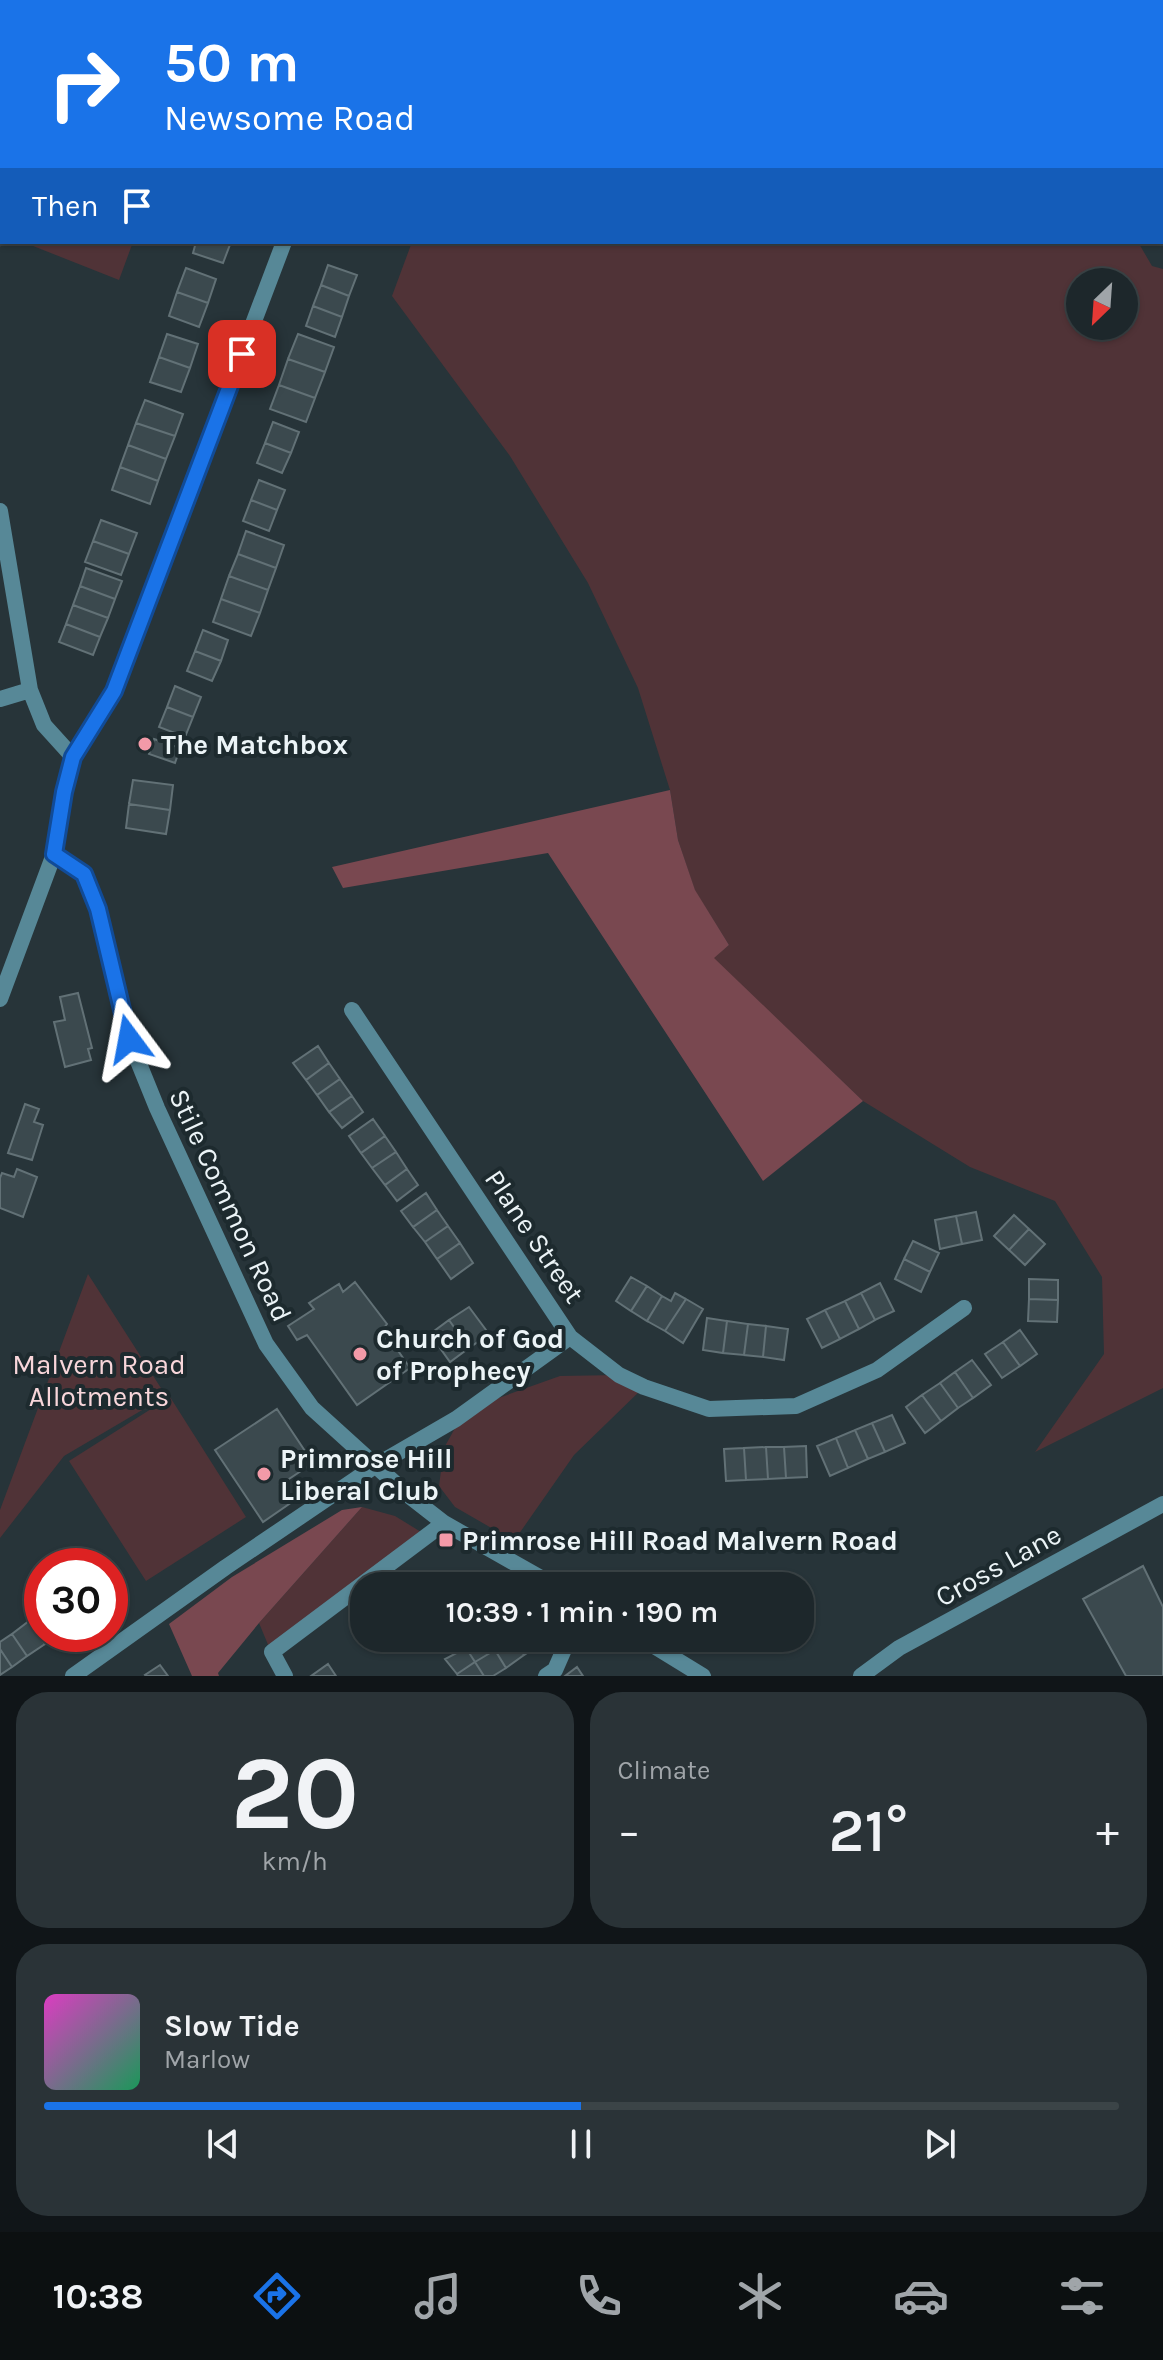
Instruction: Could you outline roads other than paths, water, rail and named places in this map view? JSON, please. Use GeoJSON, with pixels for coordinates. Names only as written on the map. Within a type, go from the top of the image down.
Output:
{"type":"FeatureCollection","features":[{"type":"Feature","properties":{"kind":"street"},"geometry":{"type":"LineString","coordinates":[[0,999],[54,854],[73,757],[114,691],[283,244]]}},
{"type":"Feature","properties":{"kind":"street"},"geometry":{"type":"LineString","coordinates":[[0,511],[30,690],[44,725],[73,757]]}},
{"type":"Feature","properties":{"kind":"street"},"geometry":{"type":"LineString","coordinates":[[0,699],[30,690]]}},
{"type":"Feature","properties":{"kind":"street","name":"Stile Common Road"},"geometry":{"type":"LineString","coordinates":[[54,854],[84,874],[98,909],[129,1039],[157,1108],[266,1344],[312,1408],[375,1466],[444,1523],[530,1572]]}},
{"type":"Feature","properties":{"kind":"street","name":"Plane Street"},"geometry":{"type":"LineString","coordinates":[[73,1676],[226,1567],[375,1466],[456,1419],[570,1337],[352,1010]]}},
{"type":"Feature","properties":{"kind":"street"},"geometry":{"type":"LineString","coordinates":[[570,1337],[619,1375],[709,1409],[796,1406],[877,1370],[964,1308]]}},
{"type":"Feature","properties":{"kind":"street","name":"Cross Lane"},"geometry":{"type":"LineString","coordinates":[[861,1676],[899,1648],[1163,1504]]}},
{"type":"Feature","properties":{"kind":"street"},"geometry":{"type":"LineString","coordinates":[[285,1676],[272,1652],[444,1523]]}},
{"type":"Feature","properties":{"kind":"street"},"geometry":{"type":"LineString","coordinates":[[546,1676],[555,1670],[563,1652]]}},
{"type":"Feature","properties":{"kind":"street"},"geometry":{"type":"LineString","coordinates":[[664,1652],[703,1676]]}},
{"type":"Feature","properties":{"kind":"place","name":"The Matchbox"},"geometry":{"type":"Point","coordinates":[145,744]}},
{"type":"Feature","properties":{"kind":"place","name":"Church of God of Prophecy"},"geometry":{"type":"Point","coordinates":[360,1354]}},
{"type":"Feature","properties":{"kind":"place","name":"Primrose Hill Liberal Club"},"geometry":{"type":"Point","coordinates":[264,1474]}},
{"type":"Feature","properties":{"kind":"place","name":"Primrose Hill Road Malvern Road"},"geometry":{"type":"Point","coordinates":[446,1540]}},
{"type":"Feature","properties":{"kind":"park label","name":"Malvern Road Allotments"},"geometry":{"type":"Point","coordinates":[99,1380]}}]}
